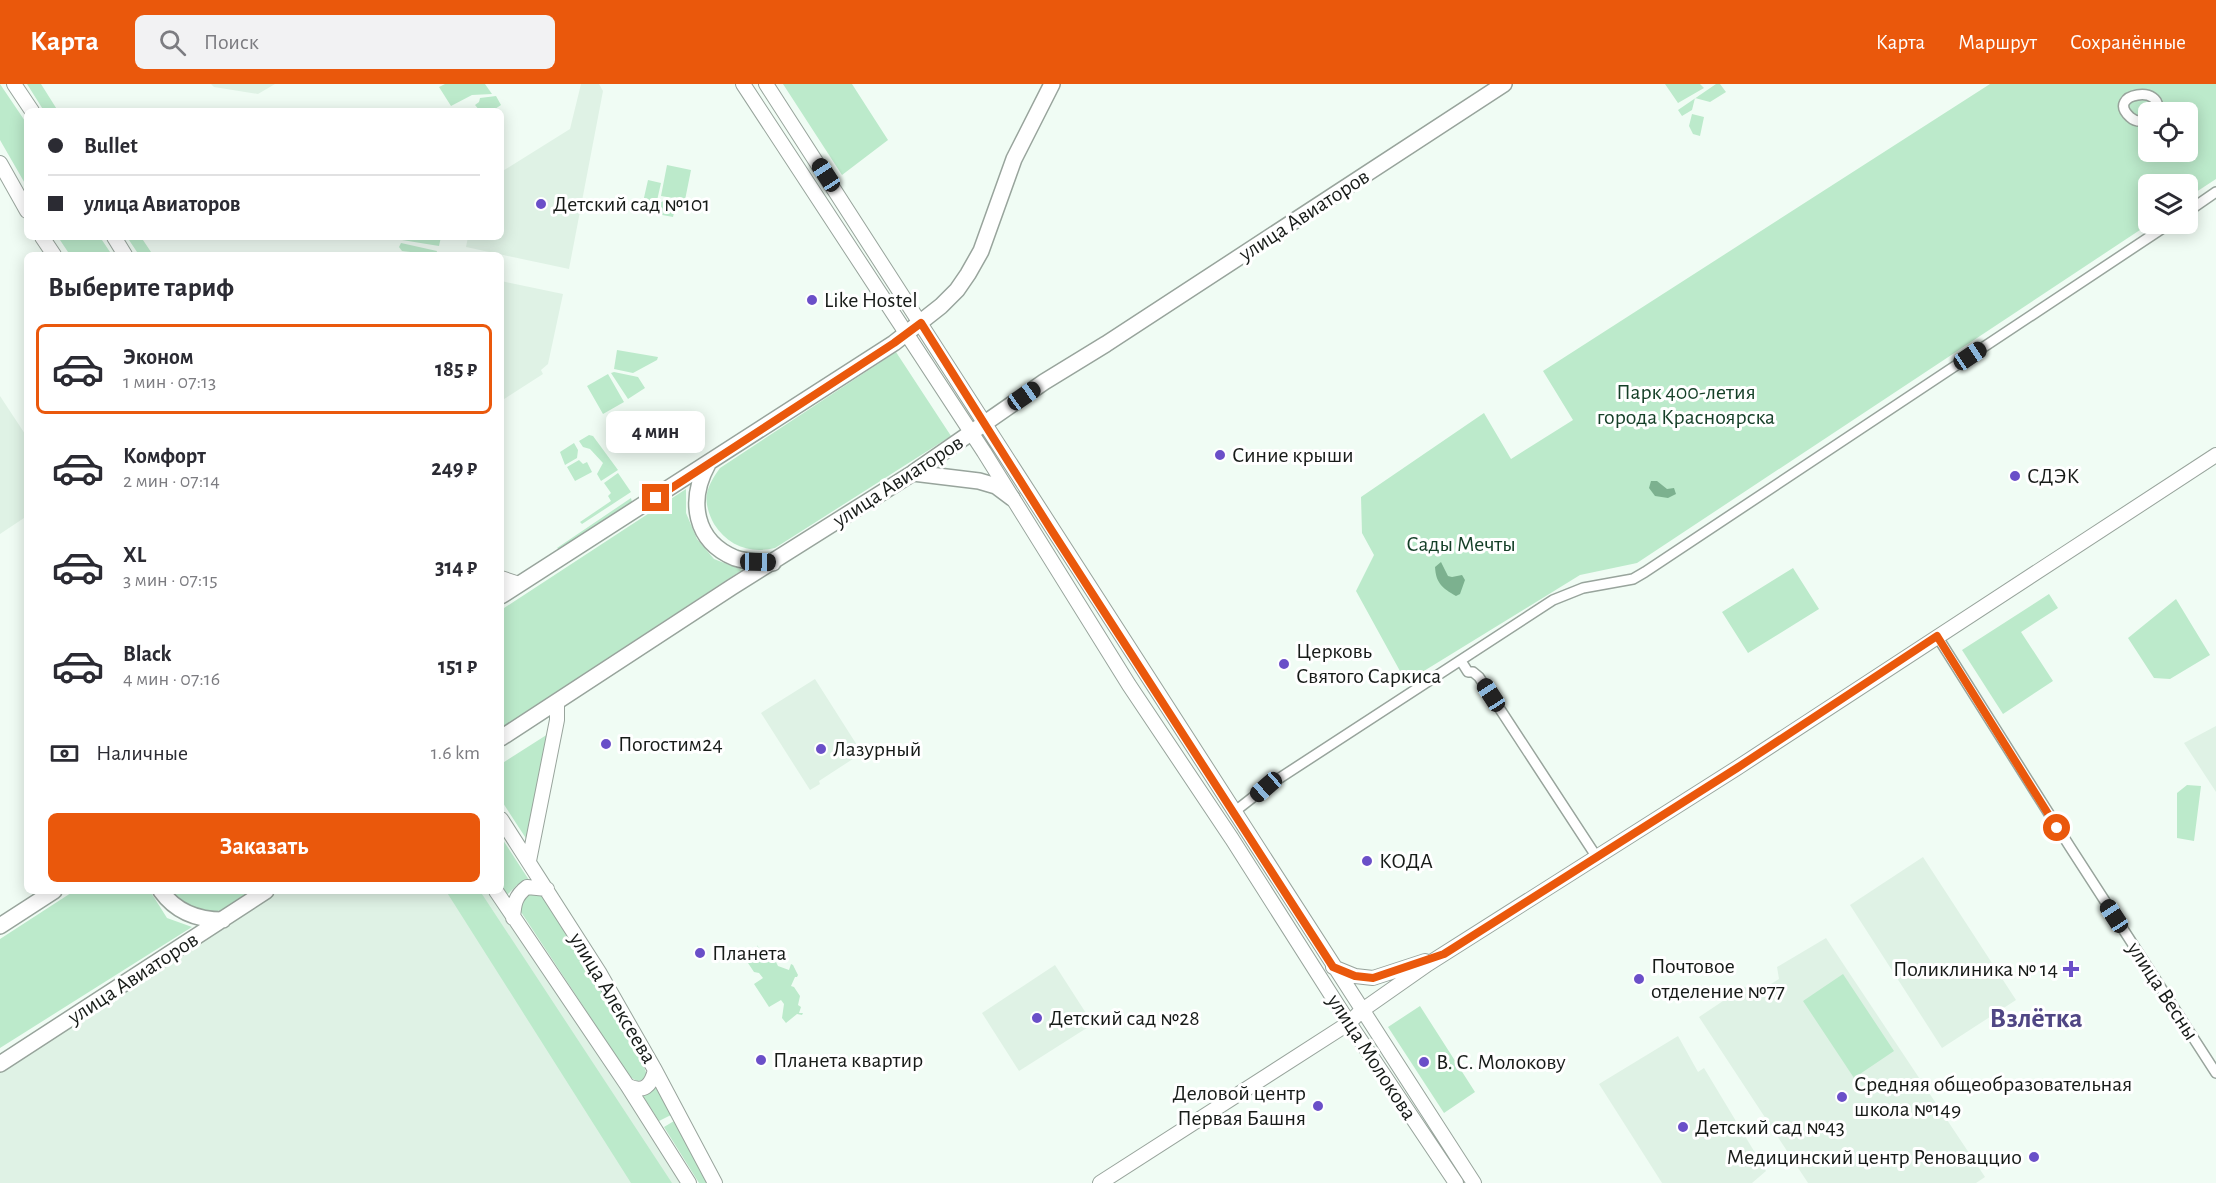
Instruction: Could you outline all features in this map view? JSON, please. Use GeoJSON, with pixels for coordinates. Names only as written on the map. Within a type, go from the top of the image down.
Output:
{"type":"FeatureCollection","features":[{"type":"Feature","properties":{"kind":"main road"},"geometry":{"type":"LineString","coordinates":[[504,594],[894,343],[921,323],[957,290],[981,251],[1014,159],[1052,84]]}},
{"type":"Feature","properties":{"kind":"main road","name":"улица Авиаторов"},"geometry":{"type":"LineString","coordinates":[[504,736],[913,473],[1044,382],[1106,344],[1504,84]]}},
{"type":"Feature","properties":{"kind":"main road"},"geometry":{"type":"LineString","coordinates":[[708,464],[701,476],[697,493],[696,513],[703,532],[716,547],[736,558],[773,563]]}},
{"type":"Feature","properties":{"kind":"main road"},"geometry":{"type":"LineString","coordinates":[[913,473],[979,481],[996,486],[1012,498]]}},
{"type":"Feature","properties":{"kind":"main road"},"geometry":{"type":"LineString","coordinates":[[0,926],[49,894]]}},
{"type":"Feature","properties":{"kind":"main road"},"geometry":{"type":"LineString","coordinates":[[163,894],[169,902],[187,914],[206,920],[223,920]]}},
{"type":"Feature","properties":{"kind":"main road","name":"улица Авиаторов"},"geometry":{"type":"LineString","coordinates":[[0,1064],[262,894]]}},
{"type":"Feature","properties":{"kind":"street"},"geometry":{"type":"LineString","coordinates":[[14,84],[30,108]]}},
{"type":"Feature","properties":{"kind":"street","name":"улица Молокова"},"geometry":{"type":"LineString","coordinates":[[743,84],[907,333],[1129,685],[1456,1183]]}},
{"type":"Feature","properties":{"kind":"street","name":"улица Молокова"},"geometry":{"type":"LineString","coordinates":[[766,84],[986,423],[1052,531],[1361,1011],[1474,1183]]}},
{"type":"Feature","properties":{"kind":"street"},"geometry":{"type":"LineString","coordinates":[[2138,121],[2128,116],[2125,106],[2128,96],[2141,89],[2151,92],[2157,102]]}},
{"type":"Feature","properties":{"kind":"street"},"geometry":{"type":"LineString","coordinates":[[0,163],[24,206]]}},
{"type":"Feature","properties":{"kind":"street"},"geometry":{"type":"LineString","coordinates":[[2198,204],[2216,192]]}},
{"type":"Feature","properties":{"kind":"street"},"geometry":{"type":"LineString","coordinates":[[1234,812],[1266,787],[1553,600],[1584,588],[1633,579],[1645,572],[2154,234]]}},
{"type":"Feature","properties":{"kind":"street"},"geometry":{"type":"LineString","coordinates":[[1100,1183],[1349,1023],[1361,1011],[1444,954],[1737,768],[2216,454]]}},
{"type":"Feature","properties":{"kind":"street"},"geometry":{"type":"LineString","coordinates":[[504,579],[519,584]]}},
{"type":"Feature","properties":{"kind":"street","name":"улица Весны"},"geometry":{"type":"LineString","coordinates":[[1937,636],[2216,1073]]}},
{"type":"Feature","properties":{"kind":"street"},"geometry":{"type":"LineString","coordinates":[[1461,661],[1468,672],[1473,672],[1479,677],[1596,856]]}},
{"type":"Feature","properties":{"kind":"street"},"geometry":{"type":"LineString","coordinates":[[529,861],[557,720],[557,703]]}},
{"type":"Feature","properties":{"kind":"street","name":"улица Алексеева"},"geometry":{"type":"LineString","coordinates":[[504,824],[599,972],[656,1070],[715,1183]]}},
{"type":"Feature","properties":{"kind":"street"},"geometry":{"type":"LineString","coordinates":[[513,918],[516,896],[527,887],[547,889]]}},
{"type":"Feature","properties":{"kind":"street","name":"улица Алексеева"},"geometry":{"type":"LineString","coordinates":[[498,894],[628,1086],[689,1183]]}},
{"type":"Feature","properties":{"kind":"street"},"geometry":{"type":"LineString","coordinates":[[1333,967],[1355,976],[1373,978],[1444,954]]}},
{"type":"Feature","properties":{"kind":"street"},"geometry":{"type":"LineString","coordinates":[[628,1086],[644,1089],[650,1085],[656,1070]]}},
{"type":"Feature","properties":{"kind":"shaded area"},"geometry":{"type":"Polygon","coordinates":[[[211,84],[275,84],[258,94],[214,87],[211,84]]]}},
{"type":"Feature","properties":{"kind":"shaded area","name":"Детский сад №101"},"geometry":{"type":"Polygon","coordinates":[[[581,84],[599,84],[603,91],[569,269],[504,255],[504,252],[489,252],[466,247],[467,240],[504,240],[504,170],[570,129],[581,84]]]}},
{"type":"Feature","properties":{"kind":"shaded area"},"geometry":{"type":"Polygon","coordinates":[[[504,282],[563,294],[548,364],[541,370],[543,374],[504,399],[504,282]]]}},
{"type":"Feature","properties":{"kind":"shaded area"},"geometry":{"type":"Polygon","coordinates":[[[0,396],[24,432],[24,518],[0,534],[0,396]]]}},
{"type":"Feature","properties":{"kind":"shaded area"},"geometry":{"type":"Polygon","coordinates":[[[1651,481],[1657,481],[1667,489],[1674,488],[1676,494],[1668,498],[1655,496],[1649,488],[1651,481]]]}},
{"type":"Feature","properties":{"kind":"shaded area"},"geometry":{"type":"Polygon","coordinates":[[[1441,562],[1448,576],[1462,575],[1465,580],[1460,594],[1456,596],[1443,588],[1438,581],[1435,567],[1441,562]]]}},
{"type":"Feature","properties":{"kind":"shaded area"},"geometry":{"type":"Polygon","coordinates":[[[815,679],[862,753],[819,781],[820,784],[810,790],[761,713],[815,679]]]}},
{"type":"Feature","properties":{"kind":"shaded area"},"geometry":{"type":"Polygon","coordinates":[[[2216,726],[2216,792],[2184,743],[2216,726]]]}},
{"type":"Feature","properties":{"kind":"shaded area"},"geometry":{"type":"Polygon","coordinates":[[[1923,857],[2016,1000],[1942,1048],[1850,905],[1923,857]]]}},
{"type":"Feature","properties":{"kind":"shaded area"},"geometry":{"type":"Polygon","coordinates":[[[261,894],[498,894],[689,1183],[0,1183],[0,1064],[261,894]]]}},
{"type":"Feature","properties":{"kind":"shaded area","name":"Средняя общеобразовательная школа №149"},"geometry":{"type":"Polygon","coordinates":[[[1826,938],[1985,1177],[1976,1183],[1808,1183],[1699,1017],[1744,987],[1761,990],[1779,979],[1777,967],[1826,938]]]}},
{"type":"Feature","properties":{"kind":"shaded area","name":"Детский сад №28"},"geometry":{"type":"Polygon","coordinates":[[[1055,965],[1093,1024],[1019,1071],[982,1013],[1055,965]]]}},
{"type":"Feature","properties":{"kind":"shaded area","name":"Детский сад №43"},"geometry":{"type":"Polygon","coordinates":[[[1678,1036],[1698,1072],[1704,1068],[1766,1171],[1752,1183],[1662,1183],[1599,1084],[1678,1036]]]}},
{"type":"Feature","properties":{"kind":"green space"},"geometry":{"type":"Polygon","coordinates":[[[0,84],[24,120],[24,182],[0,140],[0,84]]]}},
{"type":"Feature","properties":{"kind":"green space"},"geometry":{"type":"Polygon","coordinates":[[[27,84],[41,84],[56,108],[42,108],[27,84]]]}},
{"type":"Feature","properties":{"kind":"green space"},"geometry":{"type":"Polygon","coordinates":[[[445,84],[485,84],[492,94],[472,95],[451,106],[439,87],[445,84]]]}},
{"type":"Feature","properties":{"kind":"green space"},"geometry":{"type":"Polygon","coordinates":[[[783,84],[852,84],[888,140],[842,175],[783,84]]]}},
{"type":"Feature","properties":{"kind":"green space"},"geometry":{"type":"Polygon","coordinates":[[[1665,84],[1700,84],[1704,88],[1678,103],[1665,84]]]}},
{"type":"Feature","properties":{"kind":"green space"},"geometry":{"type":"Polygon","coordinates":[[[1716,84],[1720,84],[1726,92],[1710,102],[1695,98],[1716,84]]]}},
{"type":"Feature","properties":{"kind":"green space","name":"Парк 400-летия города Красноярска"},"geometry":{"type":"Polygon","coordinates":[[[1990,84],[2216,84],[2216,179],[2198,191],[2198,174],[2138,174],[2138,231],[1637,563],[1580,575],[1406,682],[1356,591],[1374,555],[1362,533],[1361,497],[1484,413],[1511,459],[1573,420],[1543,371],[1990,84]]]}},
{"type":"Feature","properties":{"kind":"green space"},"geometry":{"type":"Polygon","coordinates":[[[496,96],[501,105],[496,108],[478,108],[475,105],[480,98],[496,96]]]}},
{"type":"Feature","properties":{"kind":"green space"},"geometry":{"type":"Polygon","coordinates":[[[1695,98],[1692,110],[1682,116],[1678,110],[1695,98]]]}},
{"type":"Feature","properties":{"kind":"green space"},"geometry":{"type":"Polygon","coordinates":[[[1692,114],[1704,117],[1700,136],[1693,134],[1689,126],[1692,114]]]}},
{"type":"Feature","properties":{"kind":"green space"},"geometry":{"type":"Polygon","coordinates":[[[667,165],[691,170],[685,200],[661,196],[667,165]]]}},
{"type":"Feature","properties":{"kind":"green space"},"geometry":{"type":"Polygon","coordinates":[[[648,180],[661,183],[656,205],[643,202],[648,180]]]}},
{"type":"Feature","properties":{"kind":"green space"},"geometry":{"type":"Polygon","coordinates":[[[665,200],[689,205],[688,212],[685,211],[686,208],[680,207],[679,210],[675,209],[673,217],[657,214],[658,204],[665,200]]]}},
{"type":"Feature","properties":{"kind":"green space"},"geometry":{"type":"Polygon","coordinates":[[[60,240],[102,240],[110,252],[68,252],[60,240]]]}},
{"type":"Feature","properties":{"kind":"green space"},"geometry":{"type":"Polygon","coordinates":[[[129,240],[143,240],[151,252],[137,252],[129,240]]]}},
{"type":"Feature","properties":{"kind":"green space"},"geometry":{"type":"Polygon","coordinates":[[[402,240],[440,240],[439,246],[402,240]]]}},
{"type":"Feature","properties":{"kind":"green space"},"geometry":{"type":"Polygon","coordinates":[[[401,243],[437,251],[410,252],[402,251],[399,247],[401,243]]]}},
{"type":"Feature","properties":{"kind":"green space"},"geometry":{"type":"Polygon","coordinates":[[[617,350],[658,357],[657,360],[633,373],[614,369],[617,350]]]}},
{"type":"Feature","properties":{"kind":"green space"},"geometry":{"type":"Polygon","coordinates":[[[896,352],[951,436],[775,548],[748,549],[726,538],[714,524],[707,501],[709,486],[720,468],[896,352]]]}},
{"type":"Feature","properties":{"kind":"green space"},"geometry":{"type":"Polygon","coordinates":[[[611,373],[638,377],[645,388],[628,399],[611,373]]]}},
{"type":"Feature","properties":{"kind":"green space"},"geometry":{"type":"Polygon","coordinates":[[[608,374],[624,402],[603,414],[587,386],[608,374]]]}},
{"type":"Feature","properties":{"kind":"green space"},"geometry":{"type":"Polygon","coordinates":[[[589,435],[593,436],[618,470],[601,481],[597,474],[603,463],[579,441],[589,435]]]}},
{"type":"Feature","properties":{"kind":"green space"},"geometry":{"type":"Polygon","coordinates":[[[574,443],[578,450],[577,458],[565,465],[560,452],[574,443]]]}},
{"type":"Feature","properties":{"kind":"green space"},"geometry":{"type":"Polygon","coordinates":[[[579,460],[583,464],[587,462],[592,472],[575,481],[567,467],[579,460]]]}},
{"type":"Feature","properties":{"kind":"green space"},"geometry":{"type":"Polygon","coordinates":[[[618,473],[631,492],[582,524],[580,522],[611,501],[608,496],[611,493],[604,483],[618,473]]]}},
{"type":"Feature","properties":{"kind":"green space"},"geometry":{"type":"Polygon","coordinates":[[[686,489],[686,513],[697,539],[714,559],[742,570],[504,726],[504,608],[686,489]]]}},
{"type":"Feature","properties":{"kind":"green space"},"geometry":{"type":"Polygon","coordinates":[[[631,498],[632,502],[560,550],[557,548],[631,498]]]}},
{"type":"Feature","properties":{"kind":"green space"},"geometry":{"type":"Polygon","coordinates":[[[1793,568],[1819,609],[1748,653],[1722,612],[1793,568]]]}},
{"type":"Feature","properties":{"kind":"green space"},"geometry":{"type":"Polygon","coordinates":[[[2049,594],[2058,608],[2021,632],[2053,681],[2003,714],[1962,650],[2049,594]]]}},
{"type":"Feature","properties":{"kind":"green space"},"geometry":{"type":"Polygon","coordinates":[[[2176,599],[2210,655],[2170,679],[2154,678],[2128,638],[2176,599]]]}},
{"type":"Feature","properties":{"kind":"green space"},"geometry":{"type":"Polygon","coordinates":[[[548,734],[527,840],[504,805],[504,762],[548,734]]]}},
{"type":"Feature","properties":{"kind":"green space"},"geometry":{"type":"Polygon","coordinates":[[[2187,785],[2201,786],[2194,841],[2177,838],[2177,793],[2187,785]]]}},
{"type":"Feature","properties":{"kind":"green space"},"geometry":{"type":"Polygon","coordinates":[[[504,842],[529,880],[517,885],[506,896],[504,893],[504,842]]]}},
{"type":"Feature","properties":{"kind":"green space"},"geometry":{"type":"Polygon","coordinates":[[[523,893],[541,893],[591,971],[642,1061],[647,1075],[642,1080],[637,1081],[630,1077],[519,909],[523,893]]]}},
{"type":"Feature","properties":{"kind":"green space"},"geometry":{"type":"Polygon","coordinates":[[[69,894],[152,894],[167,918],[192,927],[0,1048],[0,939],[69,894]]]}},
{"type":"Feature","properties":{"kind":"green space"},"geometry":{"type":"Polygon","coordinates":[[[175,894],[247,894],[216,912],[200,910],[175,894]]]}},
{"type":"Feature","properties":{"kind":"green space"},"geometry":{"type":"Polygon","coordinates":[[[448,894],[482,894],[672,1183],[631,1183],[448,894]]]}},
{"type":"Feature","properties":{"kind":"green space"},"geometry":{"type":"Polygon","coordinates":[[[757,945],[765,957],[774,958],[778,966],[789,970],[791,964],[793,965],[798,975],[791,986],[800,996],[799,1013],[803,1013],[802,1015],[797,1014],[786,1023],[782,1018],[784,1004],[781,1000],[769,1007],[754,984],[763,978],[759,973],[754,972],[742,954],[744,952],[750,954],[758,948],[757,945]]]}},
{"type":"Feature","properties":{"kind":"green space"},"geometry":{"type":"Polygon","coordinates":[[[1843,974],[1894,1051],[1854,1078],[1803,1001],[1843,974]]]}},
{"type":"Feature","properties":{"kind":"green space"},"geometry":{"type":"Polygon","coordinates":[[[1420,1006],[1475,1092],[1444,1113],[1388,1027],[1420,1006]]]}},
{"type":"Feature","properties":{"kind":"green space"},"geometry":{"type":"Polygon","coordinates":[[[654,1084],[671,1115],[659,1121],[641,1093],[654,1084]]]}},
{"type":"Feature","properties":{"kind":"green space"},"geometry":{"type":"Polygon","coordinates":[[[674,1121],[707,1183],[699,1183],[664,1127],[674,1121]]]}},
{"type":"Feature","properties":{"kind":"place","name":"Детский сад №101"},"geometry":{"type":"Point","coordinates":[541,204]}},
{"type":"Feature","properties":{"kind":"place","name":"Like Hostel"},"geometry":{"type":"Point","coordinates":[812,300]}},
{"type":"Feature","properties":{"kind":"place","name":"Синие крыши"},"geometry":{"type":"Point","coordinates":[1220,455]}},
{"type":"Feature","properties":{"kind":"place","name":"СДЭК"},"geometry":{"type":"Point","coordinates":[2015,476]}},
{"type":"Feature","properties":{"kind":"place","name":"Церковь Святого Саркиса"},"geometry":{"type":"Point","coordinates":[1284,664]}},
{"type":"Feature","properties":{"kind":"place","name":"Погостим24"},"geometry":{"type":"Point","coordinates":[606,744]}},
{"type":"Feature","properties":{"kind":"place","name":"Лазурный"},"geometry":{"type":"Point","coordinates":[821,749]}},
{"type":"Feature","properties":{"kind":"place","name":"КОДА"},"geometry":{"type":"Point","coordinates":[1367,861]}},
{"type":"Feature","properties":{"kind":"place","name":"Планета"},"geometry":{"type":"Point","coordinates":[700,953]}},
{"type":"Feature","properties":{"kind":"place","name":"Поликлиника № 14"},"geometry":{"type":"Point","coordinates":[2071,969]}},
{"type":"Feature","properties":{"kind":"place","name":"Почтовое отделение №77"},"geometry":{"type":"Point","coordinates":[1639,979]}},
{"type":"Feature","properties":{"kind":"place","name":"Детский сад №28"},"geometry":{"type":"Point","coordinates":[1037,1018]}},
{"type":"Feature","properties":{"kind":"place","name":"Планета квартир"},"geometry":{"type":"Point","coordinates":[761,1060]}},
{"type":"Feature","properties":{"kind":"place","name":"В. С. Молокову"},"geometry":{"type":"Point","coordinates":[1424,1062]}},
{"type":"Feature","properties":{"kind":"place","name":"Средняя общеобразовательная школа №149"},"geometry":{"type":"Point","coordinates":[1842,1097]}},
{"type":"Feature","properties":{"kind":"place","name":"Деловой центр Первая Башня"},"geometry":{"type":"Point","coordinates":[1318,1106]}},
{"type":"Feature","properties":{"kind":"place","name":"Детский сад №43"},"geometry":{"type":"Point","coordinates":[1683,1127]}},
{"type":"Feature","properties":{"kind":"place","name":"Медицинский центр Реноваццио"},"geometry":{"type":"Point","coordinates":[2034,1157]}},
{"type":"Feature","properties":{"kind":"district","name":"Взлётка"},"geometry":{"type":"Point","coordinates":[2036,1019]}},
{"type":"Feature","properties":{"kind":"route"},"geometry":{"type":"LineString","coordinates":[[656,498],[894,343],[921,323],[1333,967],[1355,976],[1373,978],[1444,954],[1737,768],[1937,636],[2057,828]]}},
{"type":"Feature","properties":{"kind":"park label","name":"Сады Мечты"},"geometry":{"type":"Point","coordinates":[1461,544]}}]}
